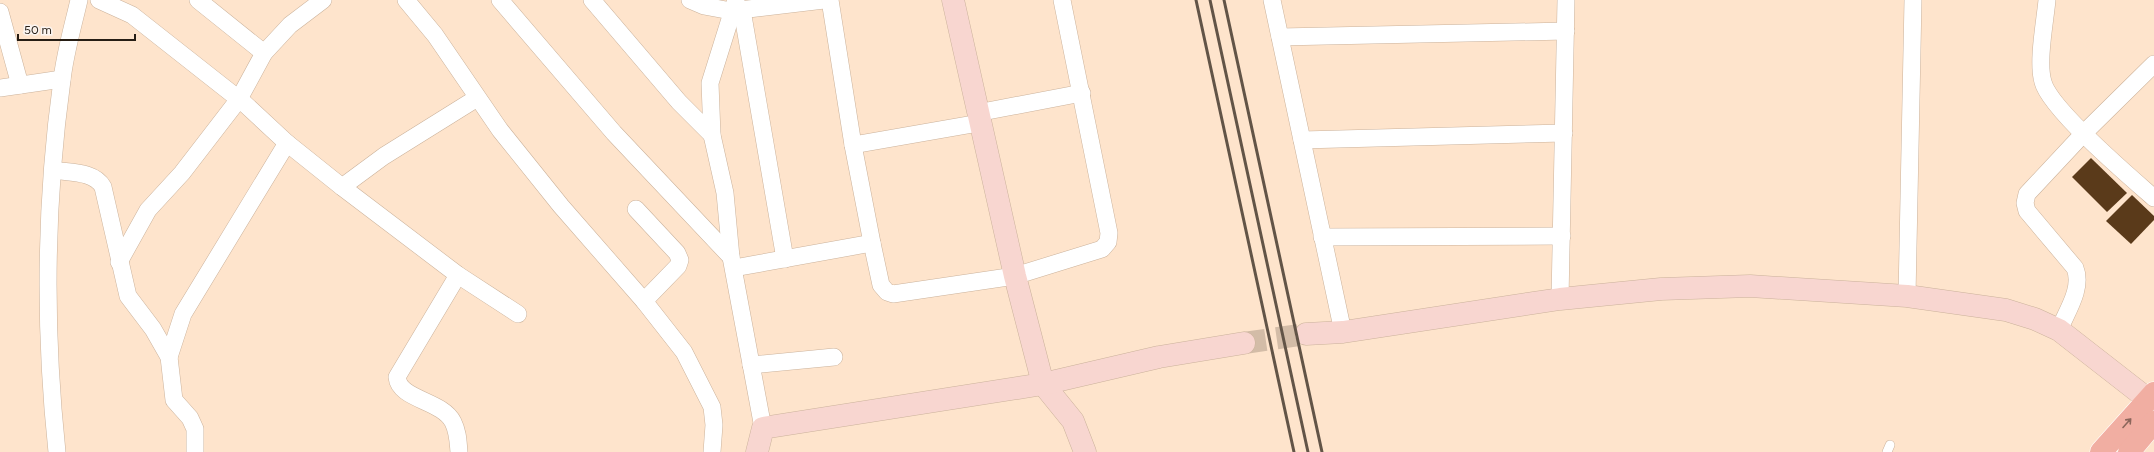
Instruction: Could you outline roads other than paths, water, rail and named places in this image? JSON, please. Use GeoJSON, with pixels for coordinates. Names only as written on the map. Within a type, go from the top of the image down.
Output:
{"type":"FeatureCollection","features":[{"type":"Feature","properties":{"kind":"main road"},"geometry":{"type":"LineString","coordinates":[[2101,452],[2152,399]]}},
{"type":"Feature","properties":{"kind":"main road"},"geometry":{"type":"LineString","coordinates":[[2129,452],[2154,422]]}},
{"type":"Feature","properties":{"kind":"street"},"geometry":{"type":"LineString","coordinates":[[57,452],[50,391],[48,306],[53,170],[62,79],[79,0]]}},
{"type":"Feature","properties":{"kind":"street"},"geometry":{"type":"LineString","coordinates":[[99,0],[132,16],[239,99],[287,143],[342,187],[458,275],[518,314]]}},
{"type":"Feature","properties":{"kind":"street"},"geometry":{"type":"LineString","coordinates":[[198,0],[264,53]]}},
{"type":"Feature","properties":{"kind":"street"},"geometry":{"type":"LineString","coordinates":[[119,262],[148,210],[182,173],[239,99],[264,53],[290,25],[323,0]]}},
{"type":"Feature","properties":{"kind":"street"},"geometry":{"type":"LineString","coordinates":[[406,0],[435,35],[500,130],[561,206],[644,301],[684,352],[712,407],[714,425],[712,452]]}},
{"type":"Feature","properties":{"kind":"street"},"geometry":{"type":"LineString","coordinates":[[500,0],[614,133],[733,263]]}},
{"type":"Feature","properties":{"kind":"street"},"geometry":{"type":"LineString","coordinates":[[592,0],[679,102],[712,135]]}},
{"type":"Feature","properties":{"kind":"street"},"geometry":{"type":"LineString","coordinates":[[690,0],[704,6],[736,7],[824,0]]}},
{"type":"Feature","properties":{"kind":"street"},"geometry":{"type":"LineString","coordinates":[[830,0],[853,145],[881,286],[887,292],[893,294],[1014,276],[1102,249],[1108,242],[1109,233],[1082,93],[1062,0]]}},
{"type":"Feature","properties":{"kind":"street"},"geometry":{"type":"LineString","coordinates":[[953,0],[1014,276],[1043,384],[1073,421],[1085,452]]}},
{"type":"Feature","properties":{"kind":"street"},"geometry":{"type":"LineString","coordinates":[[1272,0],[1343,332]]}},
{"type":"Feature","properties":{"kind":"street"},"geometry":{"type":"LineString","coordinates":[[1560,299],[1566,0]]}},
{"type":"Feature","properties":{"kind":"street"},"geometry":{"type":"LineString","coordinates":[[1907,296],[1913,0]]}},
{"type":"Feature","properties":{"kind":"street"},"geometry":{"type":"LineString","coordinates":[[2047,0],[2040,70],[2043,83],[2050,97],[2084,133],[2154,198]]}},
{"type":"Feature","properties":{"kind":"street"},"geometry":{"type":"LineString","coordinates":[[736,7],[785,259]]}},
{"type":"Feature","properties":{"kind":"street"},"geometry":{"type":"LineString","coordinates":[[736,7],[710,83],[712,135],[725,193],[733,263],[763,428],[757,452]]}},
{"type":"Feature","properties":{"kind":"street"},"geometry":{"type":"LineString","coordinates":[[0,12],[20,85]]}},
{"type":"Feature","properties":{"kind":"street"},"geometry":{"type":"LineString","coordinates":[[1280,37],[1566,31]]}},
{"type":"Feature","properties":{"kind":"street"},"geometry":{"type":"LineString","coordinates":[[2059,330],[2078,286],[2079,276],[2075,268],[2027,211],[2025,203],[2027,194],[2084,133],[2154,64]]}},
{"type":"Feature","properties":{"kind":"street"},"geometry":{"type":"LineString","coordinates":[[0,88],[62,79]]}},
{"type":"Feature","properties":{"kind":"street"},"geometry":{"type":"LineString","coordinates":[[853,145],[978,118],[1082,93]]}},
{"type":"Feature","properties":{"kind":"street"},"geometry":{"type":"LineString","coordinates":[[342,187],[384,156],[477,98]]}},
{"type":"Feature","properties":{"kind":"street"},"geometry":{"type":"LineString","coordinates":[[1302,140],[1564,133]]}},
{"type":"Feature","properties":{"kind":"street"},"geometry":{"type":"LineString","coordinates":[[169,357],[183,314],[287,143]]}},
{"type":"Feature","properties":{"kind":"street"},"geometry":{"type":"LineString","coordinates":[[53,170],[93,176],[99,180],[103,187],[128,296],[153,329],[169,357],[174,400],[190,418],[195,429],[195,452]]}},
{"type":"Feature","properties":{"kind":"street"},"geometry":{"type":"LineString","coordinates":[[636,209],[677,253],[680,260],[678,266],[644,301]]}},
{"type":"Feature","properties":{"kind":"street"},"geometry":{"type":"LineString","coordinates":[[1322,237],[1562,236]]}},
{"type":"Feature","properties":{"kind":"street"},"geometry":{"type":"LineString","coordinates":[[733,263],[785,259],[872,243]]}},
{"type":"Feature","properties":{"kind":"street"},"geometry":{"type":"LineString","coordinates":[[458,275],[397,377],[398,383],[402,390],[442,410],[452,420],[458,434],[459,452]]}},
{"type":"Feature","properties":{"kind":"street"},"geometry":{"type":"LineString","coordinates":[[1306,334],[1343,332],[1560,299],[1661,288],[1750,286],[1907,296],[2006,310],[2035,319],[2059,330],[2152,399]]}},
{"type":"Feature","properties":{"kind":"street"},"geometry":{"type":"LineString","coordinates":[[763,428],[1043,384],[1159,357],[1244,343]]}},
{"type":"Feature","properties":{"kind":"street"},"geometry":{"type":"LineString","coordinates":[[751,365],[834,357]]}},
{"type":"Feature","properties":{"kind":"tunnel"},"geometry":{"type":"LineString","coordinates":[[1244,343],[1306,334]]}},
{"type":"Feature","properties":{"kind":"railway"},"geometry":{"type":"LineString","coordinates":[[1196,0],[1294,452]]}},
{"type":"Feature","properties":{"kind":"railway"},"geometry":{"type":"LineString","coordinates":[[1210,0],[1308,452]]}},
{"type":"Feature","properties":{"kind":"railway"},"geometry":{"type":"LineString","coordinates":[[1224,0],[1322,452]]}}]}
